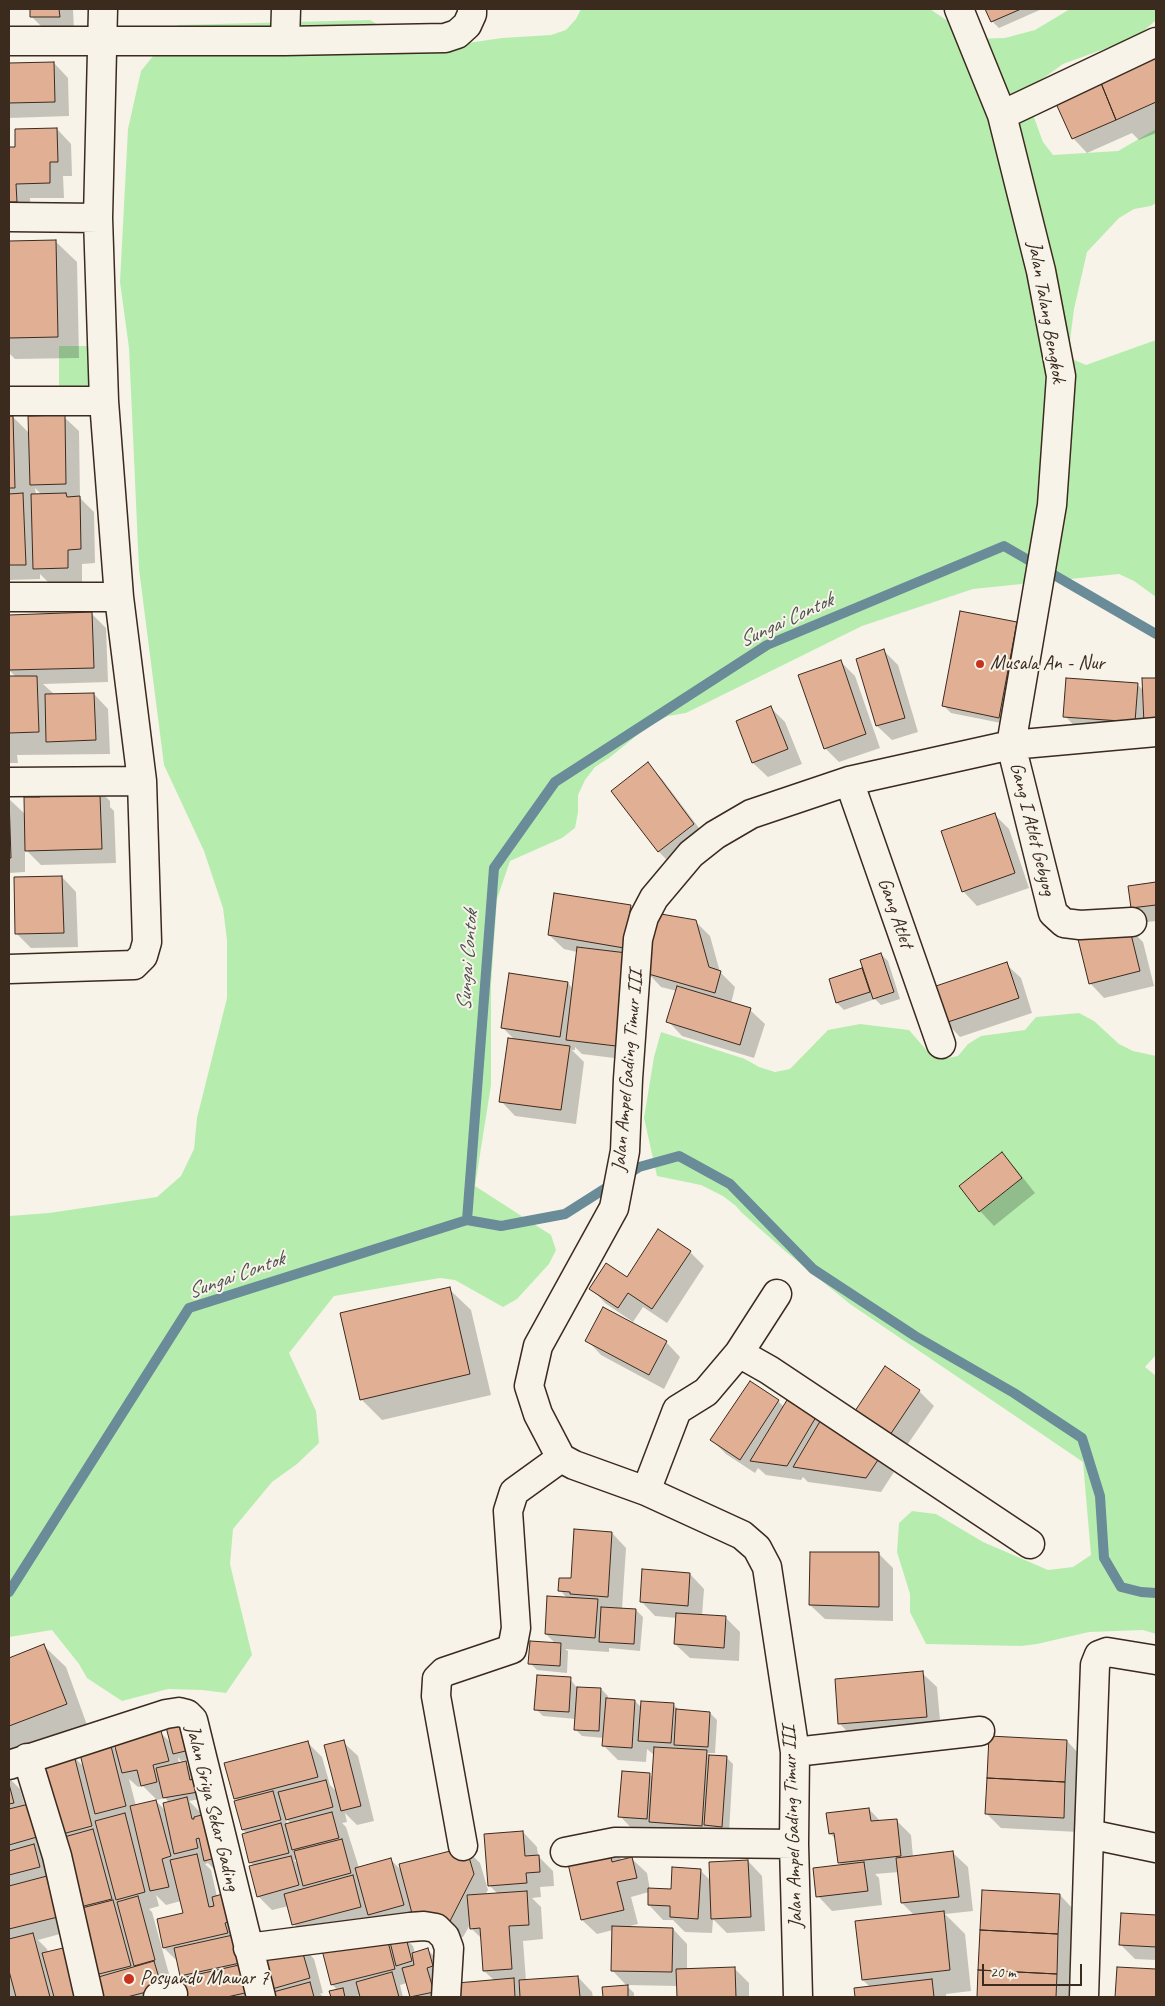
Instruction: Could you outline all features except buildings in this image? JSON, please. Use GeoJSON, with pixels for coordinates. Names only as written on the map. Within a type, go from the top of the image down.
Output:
{"type":"FeatureCollection","features":[{"type":"Feature","properties":{"kind":"street"},"geometry":{"type":"LineString","coordinates":[[9,969],[134,965],[143,956],[147,942],[142,781],[119,597],[104,402],[98,218],[103,9]]}},
{"type":"Feature","properties":{"kind":"street"},"geometry":{"type":"LineString","coordinates":[[285,42],[286,9]]}},
{"type":"Feature","properties":{"kind":"street"},"geometry":{"type":"LineString","coordinates":[[9,41],[285,42],[445,38],[457,34],[467,25],[472,9]]}},
{"type":"Feature","properties":{"kind":"street","name":"Jalan Talang Bengkok"},"geometry":{"type":"LineString","coordinates":[[959,9],[1002,115],[1041,271],[1061,376],[1052,505],[1010,744]]}},
{"type":"Feature","properties":{"kind":"street"},"geometry":{"type":"LineString","coordinates":[[1002,115],[1156,42]]}},
{"type":"Feature","properties":{"kind":"street"},"geometry":{"type":"LineString","coordinates":[[9,217],[98,218]]}},
{"type":"Feature","properties":{"kind":"street"},"geometry":{"type":"LineString","coordinates":[[9,401],[104,402]]}},
{"type":"Feature","properties":{"kind":"street"},"geometry":{"type":"LineString","coordinates":[[9,597],[119,597]]}},
{"type":"Feature","properties":{"kind":"street","name":"Jalan Ampel Gading Timur III"},"geometry":{"type":"LineString","coordinates":[[798,1997],[794,1844],[795,1752],[767,1567],[757,1548],[742,1535],[646,1491],[574,1465],[561,1458],[538,1414],[529,1386],[538,1346],[614,1208],[625,1151],[638,939],[644,917],[654,898],[691,854],[715,835],[752,814],[850,781],[1010,744],[1156,732]]}},
{"type":"Feature","properties":{"kind":"street","name":"Gang I Atlet Gebyog"},"geometry":{"type":"LineString","coordinates":[[1010,744],[1053,913],[1064,923],[1080,925],[1132,922]]}},
{"type":"Feature","properties":{"kind":"street"},"geometry":{"type":"LineString","coordinates":[[9,782],[142,781]]}},
{"type":"Feature","properties":{"kind":"street","name":"Gang Atlet"},"geometry":{"type":"LineString","coordinates":[[850,781],[941,1044]]}},
{"type":"Feature","properties":{"kind":"street"},"geometry":{"type":"LineString","coordinates":[[646,1491],[677,1410],[706,1392],[739,1353],[777,1294]]}},
{"type":"Feature","properties":{"kind":"street"},"geometry":{"type":"LineString","coordinates":[[739,1353],[769,1370],[1030,1544]]}},
{"type":"Feature","properties":{"kind":"street"},"geometry":{"type":"LineString","coordinates":[[463,1846],[436,1696],[437,1679],[444,1672],[512,1649],[516,1628],[508,1511],[514,1492],[561,1458]]}},
{"type":"Feature","properties":{"kind":"street"},"geometry":{"type":"LineString","coordinates":[[1084,1997],[1095,1665],[1099,1655],[1107,1652],[1156,1660]]}},
{"type":"Feature","properties":{"kind":"street","name":"Jalan Griya Sekar Gading"},"geometry":{"type":"LineString","coordinates":[[89,1997],[57,1856],[18,1761],[166,1714],[179,1712],[187,1714],[193,1720],[261,1997]]}},
{"type":"Feature","properties":{"kind":"street"},"geometry":{"type":"LineString","coordinates":[[795,1752],[980,1730]]}},
{"type":"Feature","properties":{"kind":"street"},"geometry":{"type":"LineString","coordinates":[[1089,1834],[1156,1848]]}},
{"type":"Feature","properties":{"kind":"street"},"geometry":{"type":"LineString","coordinates":[[565,1852],[614,1842],[794,1844]]}},
{"type":"Feature","properties":{"kind":"street"},"geometry":{"type":"LineString","coordinates":[[248,1948],[410,1926],[436,1928],[445,1937],[449,1948],[446,1997]]}},
{"type":"Feature","properties":{"kind":"green space"},"geometry":{"type":"Polygon","coordinates":[[[581,9],[930,9],[974,39],[1005,38],[1035,30],[1070,9],[1156,9],[1156,20],[1137,37],[1063,64],[1038,82],[1031,96],[1032,112],[1043,142],[1053,155],[1118,151],[1156,129],[1156,203],[1151,206],[1134,209],[1119,218],[1087,252],[1074,309],[1070,341],[1072,359],[1086,365],[1156,340],[1156,597],[1134,581],[1119,574],[973,589],[862,626],[686,713],[668,716],[646,728],[595,767],[585,780],[578,795],[578,812],[575,828],[562,838],[510,861],[497,899],[491,984],[491,1085],[475,1186],[551,1235],[556,1250],[549,1264],[517,1299],[503,1307],[455,1280],[440,1278],[334,1296],[289,1353],[316,1411],[319,1443],[297,1464],[272,1482],[233,1529],[230,1564],[252,1655],[226,1693],[168,1689],[122,1701],[87,1678],[79,1664],[52,1630],[9,1637],[9,1216],[49,1213],[157,1197],[181,1176],[194,1149],[197,1118],[227,998],[227,940],[223,908],[204,851],[164,765],[139,569],[129,348],[120,282],[128,129],[141,71],[178,25],[370,20],[420,50],[502,38],[551,35],[566,30],[576,19],[581,9]]]}},
{"type":"Feature","properties":{"kind":"green space"},"geometry":{"type":"Polygon","coordinates":[[[59,346],[91,346],[91,393],[59,393],[59,346]]]}},
{"type":"Feature","properties":{"kind":"green space"},"geometry":{"type":"Polygon","coordinates":[[[1079,1013],[1094,1021],[1119,1044],[1133,1051],[1156,1056],[1156,1355],[1145,1367],[1156,1376],[1156,1634],[1143,1630],[1089,1632],[1021,1646],[926,1644],[910,1612],[910,1594],[897,1552],[899,1523],[912,1511],[936,1514],[983,1542],[1048,1570],[1073,1567],[1091,1555],[1083,1462],[850,1304],[785,1251],[723,1196],[701,1185],[657,1176],[644,1118],[654,1057],[661,1032],[745,1059],[759,1067],[775,1072],[790,1069],[828,1030],[860,1024],[909,1030],[929,1053],[943,1059],[958,1056],[968,1044],[981,1036],[1025,1030],[1036,1017],[1079,1013]]]}},
{"type":"Feature","properties":{"kind":"waterway","name":"Sungai Contok"},"geometry":{"type":"LineString","coordinates":[[9,1592],[189,1308],[467,1220],[494,868],[555,782],[767,645],[1004,546],[1156,634]]}},
{"type":"Feature","properties":{"kind":"waterway"},"geometry":{"type":"LineString","coordinates":[[467,1220],[501,1226],[565,1214],[639,1167],[679,1156],[730,1184],[813,1269],[915,1336],[1014,1393],[1082,1438],[1100,1496],[1104,1558],[1121,1587],[1141,1592],[1156,1593]]}},
{"type":"Feature","properties":{"kind":"place","name":"Musala An - Nur"},"geometry":{"type":"Point","coordinates":[980,664]}},
{"type":"Feature","properties":{"kind":"place","name":"Posyandu Mawar 7"},"geometry":{"type":"Point","coordinates":[129,1979]}}]}
